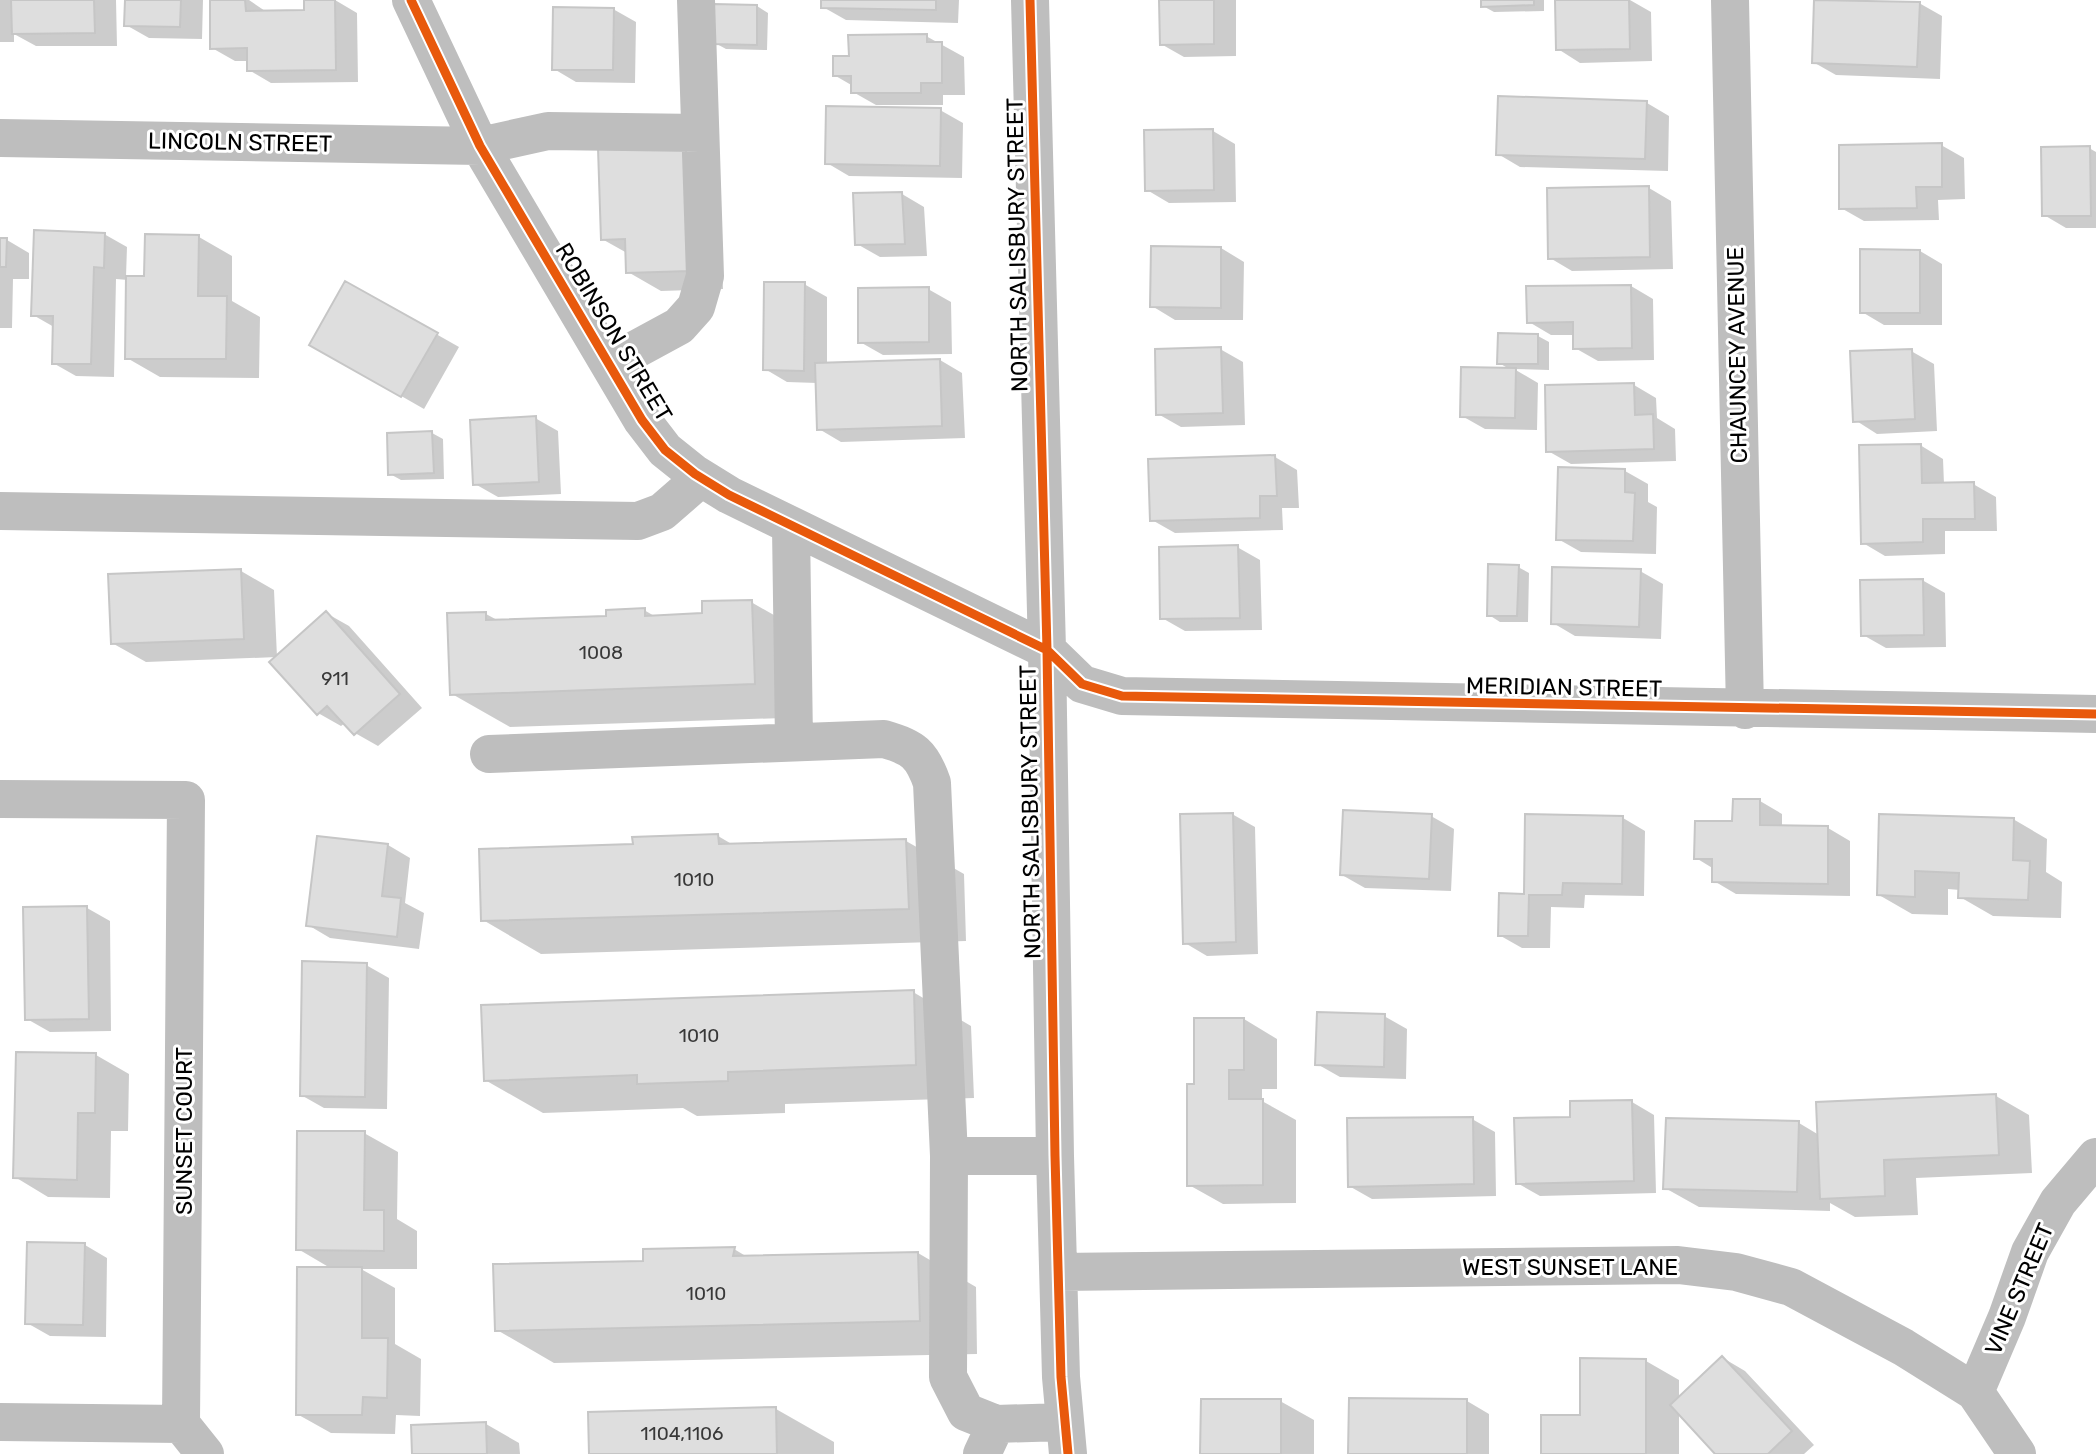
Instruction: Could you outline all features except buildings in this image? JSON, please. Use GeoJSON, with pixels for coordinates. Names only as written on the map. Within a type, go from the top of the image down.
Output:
{"type":"FeatureCollection","features":[{"type":"Feature","properties":{"kind":"street","name":"ROBINSON STREET"},"geometry":{"type":"LineString","coordinates":[[411,0],[480,146],[642,420],[665,450],[701,478],[791,527],[1046,650]]}},
{"type":"Feature","properties":{"kind":"street"},"geometry":{"type":"LineString","coordinates":[[609,364],[679,326],[696,307],[705,276],[696,0]]}},
{"type":"Feature","properties":{"kind":"street","name":"NORTH SALISBURY STREET"},"geometry":{"type":"LineString","coordinates":[[1030,0],[1055,1156],[1066,1438]]}},
{"type":"Feature","properties":{"kind":"street","name":"CHAUNCEY AVENUE"},"geometry":{"type":"LineString","coordinates":[[1730,0],[1745,710]]}},
{"type":"Feature","properties":{"kind":"street","name":"LINCOLN STREET"},"geometry":{"type":"LineString","coordinates":[[0,138],[480,146],[548,131],[700,133]]}},
{"type":"Feature","properties":{"kind":"street"},"geometry":{"type":"LineString","coordinates":[[0,511],[638,522],[662,512],[701,478]]}},
{"type":"Feature","properties":{"kind":"street"},"geometry":{"type":"LineString","coordinates":[[791,527],[794,742]]}},
{"type":"Feature","properties":{"kind":"street","name":"MERIDIAN STREET"},"geometry":{"type":"LineString","coordinates":[[1046,650],[1082,684],[1122,696],[1745,710],[2096,714]]}},
{"type":"Feature","properties":{"kind":"street"},"geometry":{"type":"LineString","coordinates":[[489,754],[884,739],[908,746],[925,763],[932,783],[949,1156],[948,1377],[966,1412],[989,1439],[1066,1438]]}},
{"type":"Feature","properties":{"kind":"street","name":"SUNSET COURT"},"geometry":{"type":"LineString","coordinates":[[0,799],[186,800],[181,1424]]}},
{"type":"Feature","properties":{"kind":"street"},"geometry":{"type":"LineString","coordinates":[[949,1156],[1055,1156]]}},
{"type":"Feature","properties":{"kind":"street","name":"VINE STREET"},"geometry":{"type":"LineString","coordinates":[[1975,1392],[2007,1317],[2029,1252],[2058,1202],[2096,1157]]}},
{"type":"Feature","properties":{"kind":"street","name":"WEST SUNSET LANE"},"geometry":{"type":"LineString","coordinates":[[1059,1272],[1678,1265],[1736,1272],[1791,1287],[1903,1346],[1975,1392],[2017,1454]]}},
{"type":"Feature","properties":{"kind":"street"},"geometry":{"type":"LineString","coordinates":[[0,1422],[181,1424],[205,1454]]}},
{"type":"Feature","properties":{"kind":"cycle path"},"geometry":{"type":"LineString","coordinates":[[411,0],[480,146],[642,420],[665,450],[695,474],[729,495],[1047,650],[1082,684],[1122,696],[2096,714]]}},
{"type":"Feature","properties":{"kind":"cycle path"},"geometry":{"type":"LineString","coordinates":[[1030,0],[1047,650],[1055,1156],[1061,1377],[1068,1454]]}}]}
